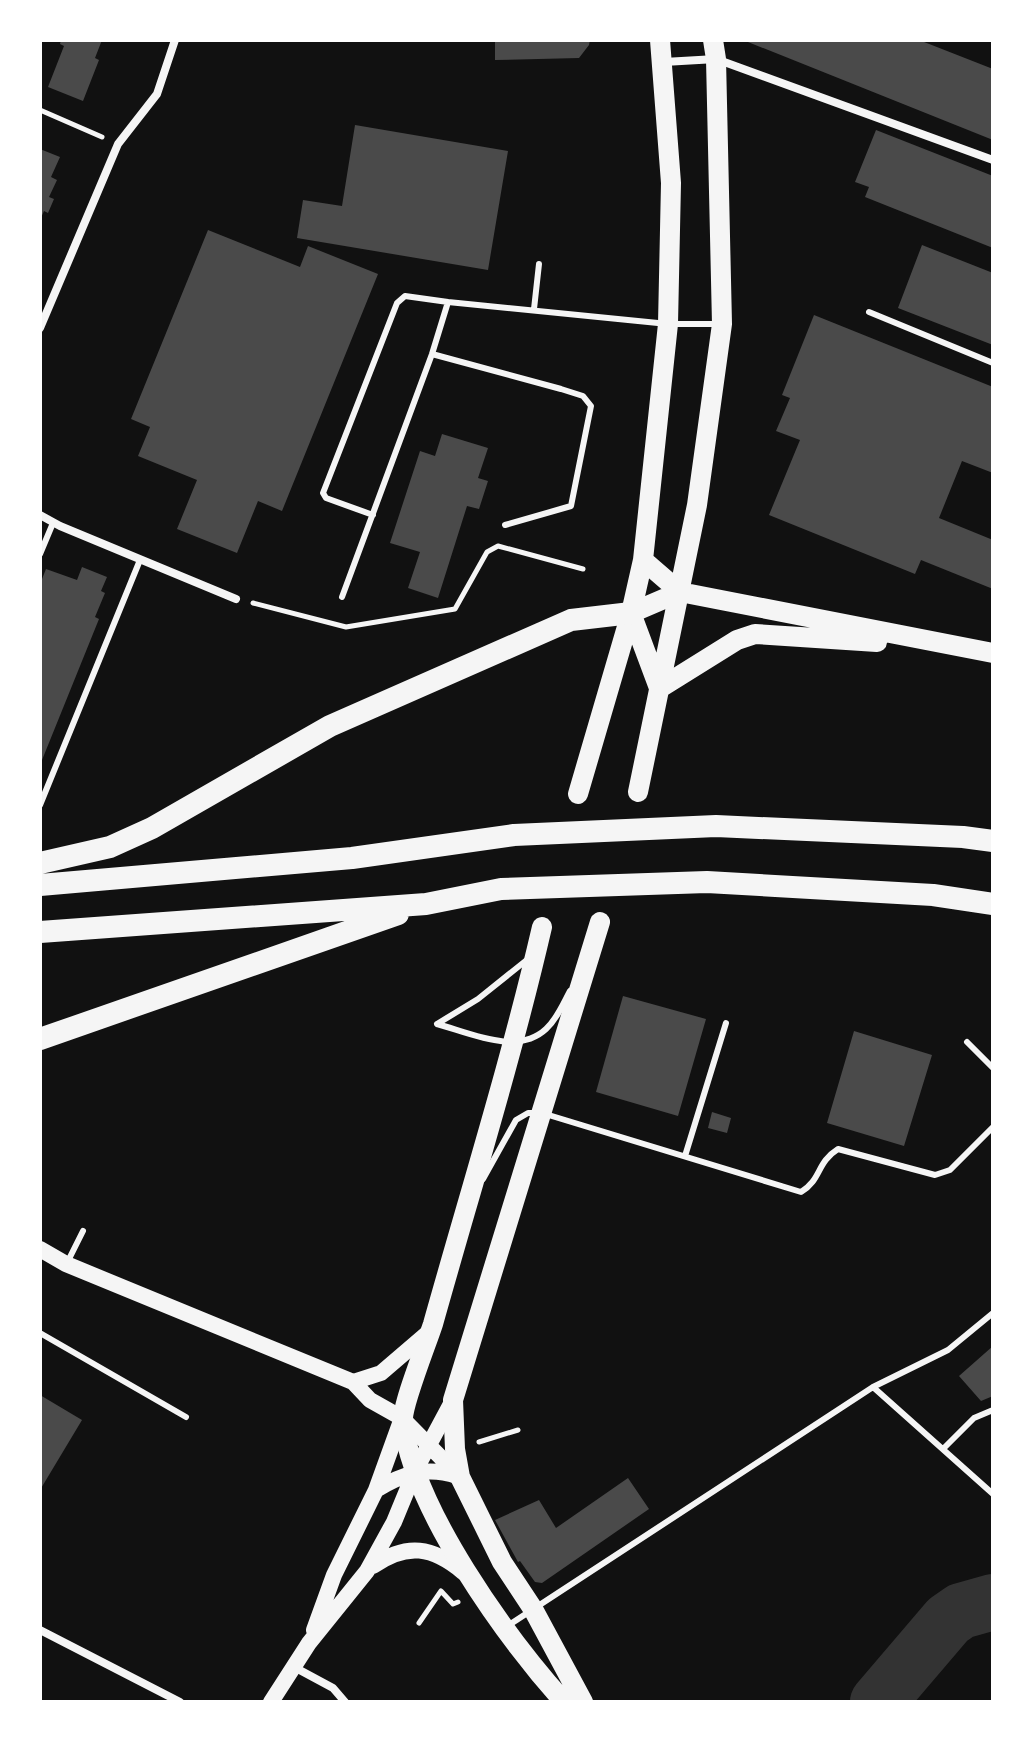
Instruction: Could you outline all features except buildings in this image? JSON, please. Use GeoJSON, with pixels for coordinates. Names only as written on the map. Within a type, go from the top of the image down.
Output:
{"type":"FeatureCollection","features":[{"type":"Feature","properties":{"kind":"highway"},"geometry":{"type":"LineString","coordinates":[[40,863],[110,847],[166,820],[330,726],[571,620],[631,613]]}},
{"type":"Feature","properties":{"kind":"highway"},"geometry":{"type":"LineString","coordinates":[[40,885],[352,858],[514,835],[716,826],[993,841]]}},
{"type":"Feature","properties":{"kind":"highway"},"geometry":{"type":"LineString","coordinates":[[40,932],[426,904],[501,889],[707,882],[933,895],[993,904]]}},
{"type":"Feature","properties":{"kind":"highway"},"geometry":{"type":"LineString","coordinates":[[40,1039],[426,904]]}},
{"type":"Feature","properties":{"kind":"main road"},"geometry":{"type":"LineString","coordinates":[[578,794],[631,613],[643,560],[668,324],[671,183],[660,40]]}},
{"type":"Feature","properties":{"kind":"main road"},"geometry":{"type":"LineString","coordinates":[[638,792],[697,505],[722,324],[714,49]]}},
{"type":"Feature","properties":{"kind":"main road"},"geometry":{"type":"LineString","coordinates":[[643,560],[680,592],[993,653]]}},
{"type":"Feature","properties":{"kind":"main road"},"geometry":{"type":"LineString","coordinates":[[631,613],[680,592]]}},
{"type":"Feature","properties":{"kind":"main road"},"geometry":{"type":"LineString","coordinates":[[631,613],[660,688]]}},
{"type":"Feature","properties":{"kind":"main road"},"geometry":{"type":"LineString","coordinates":[[660,688],[737,640],[755,634],[953,647]]}},
{"type":"Feature","properties":{"kind":"main road"},"geometry":{"type":"LineString","coordinates":[[271,1702],[309,1643],[367,1571],[453,1400],[600,922]]}},
{"type":"Feature","properties":{"kind":"main road"},"geometry":{"type":"LineString","coordinates":[[309,1643],[334,1575],[376,1490],[402,1418],[514,1044],[542,927]]}},
{"type":"Feature","properties":{"kind":"main road"},"geometry":{"type":"LineString","coordinates":[[40,1249],[66,1264],[353,1382],[370,1400],[402,1418],[460,1477]]}},
{"type":"Feature","properties":{"kind":"main road"},"geometry":{"type":"LineString","coordinates":[[353,1382],[381,1373],[430,1331]]}},
{"type":"Feature","properties":{"kind":"main road"},"geometry":{"type":"LineString","coordinates":[[453,1400],[455,1449],[460,1477],[502,1562],[533,1609],[583,1702]]}},
{"type":"Feature","properties":{"kind":"main road"},"geometry":{"type":"LineString","coordinates":[[402,1418],[415,1471],[446,1536],[505,1627],[564,1702]]}},
{"type":"Feature","properties":{"kind":"main road"},"geometry":{"type":"LineString","coordinates":[[376,1490],[415,1471],[445,1472],[460,1477]]}},
{"type":"Feature","properties":{"kind":"main road"},"geometry":{"type":"LineString","coordinates":[[367,1571],[392,1553],[430,1552],[448,1559],[471,1578]]}},
{"type":"Feature","properties":{"kind":"street"},"geometry":{"type":"LineString","coordinates":[[40,328],[118,144],[157,94],[175,40]]}},
{"type":"Feature","properties":{"kind":"street"},"geometry":{"type":"LineString","coordinates":[[663,62],[714,49],[993,160]]}},
{"type":"Feature","properties":{"kind":"street"},"geometry":{"type":"LineString","coordinates":[[40,515],[236,599]]}},
{"type":"Feature","properties":{"kind":"street"},"geometry":{"type":"LineString","coordinates":[[40,1630],[180,1702]]}},
{"type":"Feature","properties":{"kind":"street"},"geometry":{"type":"LineString","coordinates":[[294,1667],[333,1688],[345,1702]]}},
{"type":"Feature","properties":{"kind":"lane"},"geometry":{"type":"LineString","coordinates":[[534,309],[539,264]]}},
{"type":"Feature","properties":{"kind":"lane"},"geometry":{"type":"LineString","coordinates":[[373,515],[326,498],[323,493],[397,303],[405,296],[668,324],[722,324]]}},
{"type":"Feature","properties":{"kind":"lane"},"geometry":{"type":"LineString","coordinates":[[342,597],[432,354],[448,302]]}},
{"type":"Feature","properties":{"kind":"lane"},"geometry":{"type":"LineString","coordinates":[[869,312],[993,363]]}},
{"type":"Feature","properties":{"kind":"lane"},"geometry":{"type":"LineString","coordinates":[[432,354],[583,396],[591,406],[571,506],[505,525]]}},
{"type":"Feature","properties":{"kind":"lane"},"geometry":{"type":"LineString","coordinates":[[40,554],[53,523]]}},
{"type":"Feature","properties":{"kind":"lane"},"geometry":{"type":"LineString","coordinates":[[40,805],[140,560]]}},
{"type":"Feature","properties":{"kind":"lane"},"geometry":{"type":"LineString","coordinates":[[537,951],[502,982],[437,1024],[514,1044],[533,1038],[547,1029],[559,1013],[592,948]]}},
{"type":"Feature","properties":{"kind":"lane"},"geometry":{"type":"LineString","coordinates":[[685,1156],[726,1023]]}},
{"type":"Feature","properties":{"kind":"lane"},"geometry":{"type":"LineString","coordinates":[[967,1042],[993,1068]]}},
{"type":"Feature","properties":{"kind":"lane"},"geometry":{"type":"LineString","coordinates":[[464,1214],[516,1120],[528,1113],[542,1113],[801,1192],[812,1185],[826,1157],[838,1149],[935,1175],[950,1170],[993,1127]]}},
{"type":"Feature","properties":{"kind":"lane"},"geometry":{"type":"LineString","coordinates":[[66,1264],[83,1231]]}},
{"type":"Feature","properties":{"kind":"lane"},"geometry":{"type":"LineString","coordinates":[[505,1627],[873,1387],[948,1350],[993,1313]]}},
{"type":"Feature","properties":{"kind":"lane"},"geometry":{"type":"LineString","coordinates":[[40,1333],[186,1417]]}},
{"type":"Feature","properties":{"kind":"lane"},"geometry":{"type":"LineString","coordinates":[[873,1387],[993,1494]]}},
{"type":"Feature","properties":{"kind":"lane"},"geometry":{"type":"LineString","coordinates":[[943,1449],[974,1418],[993,1410]]}},
{"type":"Feature","properties":{"kind":"path"},"geometry":{"type":"LineString","coordinates":[[40,110],[118,144]]}},
{"type":"Feature","properties":{"kind":"path"},"geometry":{"type":"LineString","coordinates":[[236,599],[346,627],[455,609],[487,552],[498,546],[583,569]]}},
{"type":"Feature","properties":{"kind":"path"},"geometry":{"type":"LineString","coordinates":[[455,1449],[518,1430]]}},
{"type":"Feature","properties":{"kind":"path"},"geometry":{"type":"LineString","coordinates":[[419,1623],[441,1591],[453,1604]]}},
{"type":"Feature","properties":{"kind":"waterway"},"geometry":{"type":"LineString","coordinates":[[878,1702],[948,1620],[961,1611],[993,1602]]}}]}
